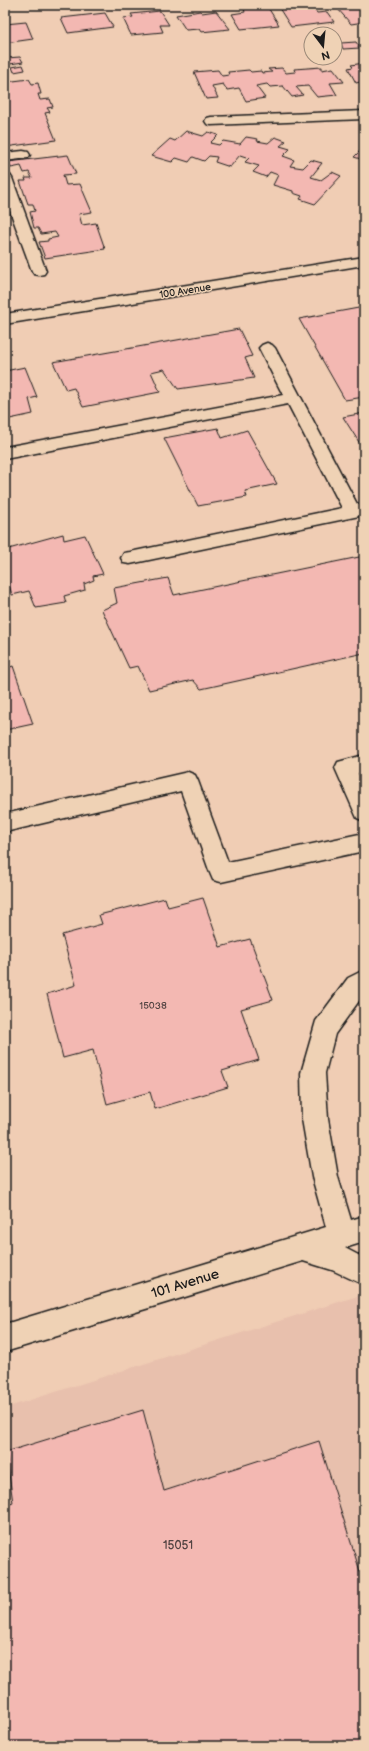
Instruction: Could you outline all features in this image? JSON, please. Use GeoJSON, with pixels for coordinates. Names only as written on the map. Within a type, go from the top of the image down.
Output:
{"type":"FeatureCollection","features":[{"type":"Feature","properties":{"kind":"main road"},"geometry":{"type":"LineString","coordinates":[[211,121],[364,115]]}},
{"type":"Feature","properties":{"kind":"main road"},"geometry":{"type":"LineString","coordinates":[[5,157],[23,155]]}},
{"type":"Feature","properties":{"kind":"main road"},"geometry":{"type":"LineString","coordinates":[[5,178],[39,271]]}},
{"type":"Feature","properties":{"kind":"main road","name":"100 Avenue"},"geometry":{"type":"LineString","coordinates":[[5,319],[364,261]]}},
{"type":"Feature","properties":{"kind":"main road"},"geometry":{"type":"LineString","coordinates":[[130,558],[358,510],[293,398],[267,348]]}},
{"type":"Feature","properties":{"kind":"main road"},"geometry":{"type":"LineString","coordinates":[[5,453],[293,398]]}},
{"type":"Feature","properties":{"kind":"main road"},"geometry":{"type":"LineString","coordinates":[[364,763],[345,768],[364,812]]}},
{"type":"Feature","properties":{"kind":"main road"},"geometry":{"type":"LineString","coordinates":[[5,823],[188,781],[221,873],[364,842]]}},
{"type":"Feature","properties":{"kind":"main road"},"geometry":{"type":"LineString","coordinates":[[353,1232],[325,1177],[315,1119],[312,1073],[324,1029],[356,986],[364,981]]}},
{"type":"Feature","properties":{"kind":"main road","name":"101 Avenue"},"geometry":{"type":"LineString","coordinates":[[5,1338],[353,1232]]}},
{"type":"Feature","properties":{"kind":"main road"},"geometry":{"type":"LineString","coordinates":[[302,1248],[337,1258],[364,1272]]}},
{"type":"Feature","properties":{"kind":"shaded area"},"geometry":{"type":"Polygon","coordinates":[[[364,1294],[364,1746],[5,1746],[5,1408],[364,1294]]]}},
{"type":"Feature","properties":{"kind":"building"},"geometry":{"type":"Polygon","coordinates":[[[311,5],[317,13],[327,12],[334,22],[291,27],[279,8],[311,5]]]}},
{"type":"Feature","properties":{"kind":"building"},"geometry":{"type":"Polygon","coordinates":[[[348,5],[364,5],[364,22],[351,24],[337,8],[350,7],[348,5]]]}},
{"type":"Feature","properties":{"kind":"building"},"geometry":{"type":"Polygon","coordinates":[[[267,6],[279,25],[241,29],[232,14],[245,12],[244,9],[267,6]]]}},
{"type":"Feature","properties":{"kind":"building"},"geometry":{"type":"Polygon","coordinates":[[[160,11],[169,25],[160,25],[163,32],[131,35],[123,18],[133,17],[131,14],[160,11]]]}},
{"type":"Feature","properties":{"kind":"building"},"geometry":{"type":"Polygon","coordinates":[[[200,11],[202,13],[216,11],[230,29],[201,32],[199,29],[186,30],[176,15],[200,11]]]}},
{"type":"Feature","properties":{"kind":"building"},"geometry":{"type":"Polygon","coordinates":[[[105,13],[113,27],[68,33],[61,18],[105,13]]]}},
{"type":"Feature","properties":{"kind":"building"},"geometry":{"type":"Polygon","coordinates":[[[26,22],[33,39],[5,43],[5,24],[26,22]]]}},
{"type":"Feature","properties":{"kind":"building"},"geometry":{"type":"Polygon","coordinates":[[[356,42],[360,48],[343,49],[343,43],[356,42]]]}},
{"type":"Feature","properties":{"kind":"building"},"geometry":{"type":"Polygon","coordinates":[[[20,57],[23,62],[10,64],[7,58],[20,57]]]}},
{"type":"Feature","properties":{"kind":"building"},"geometry":{"type":"Polygon","coordinates":[[[364,63],[364,81],[356,83],[348,68],[353,67],[351,65],[364,63]]]}},
{"type":"Feature","properties":{"kind":"building"},"geometry":{"type":"Polygon","coordinates":[[[23,65],[25,70],[14,72],[12,67],[23,65]]]}},
{"type":"Feature","properties":{"kind":"building"},"geometry":{"type":"Polygon","coordinates":[[[322,67],[322,70],[333,68],[344,82],[330,83],[337,95],[317,97],[308,86],[296,87],[303,95],[292,97],[283,86],[270,87],[267,84],[256,86],[265,98],[246,101],[239,88],[227,90],[223,84],[212,86],[218,98],[206,99],[194,72],[218,70],[222,76],[229,75],[228,72],[249,70],[251,72],[261,71],[262,73],[272,72],[268,69],[282,68],[286,73],[295,72],[294,69],[322,67]]]}},
{"type":"Feature","properties":{"kind":"building"},"geometry":{"type":"Polygon","coordinates":[[[29,79],[32,84],[38,83],[41,94],[38,94],[40,100],[50,99],[53,107],[47,108],[50,112],[45,113],[56,140],[5,147],[5,132],[9,132],[5,121],[5,82],[29,79]]]}},
{"type":"Feature","properties":{"kind":"building"},"geometry":{"type":"Polygon","coordinates":[[[186,131],[203,136],[208,132],[218,135],[210,143],[219,145],[223,141],[240,144],[246,137],[258,139],[257,141],[268,143],[275,137],[286,141],[280,146],[290,149],[283,156],[294,160],[290,166],[303,168],[311,160],[322,163],[311,177],[321,180],[332,172],[341,176],[315,204],[300,199],[302,196],[293,193],[293,191],[273,185],[278,175],[270,172],[266,177],[253,172],[259,166],[245,162],[249,158],[240,155],[230,167],[215,162],[217,157],[209,156],[204,161],[193,157],[189,162],[176,158],[172,162],[151,156],[170,139],[175,141],[186,131]]]}},
{"type":"Feature","properties":{"kind":"building"},"geometry":{"type":"Polygon","coordinates":[[[364,147],[364,160],[354,157],[364,147]]]}},
{"type":"Feature","properties":{"kind":"building"},"geometry":{"type":"Polygon","coordinates":[[[68,155],[76,174],[63,175],[66,185],[80,184],[92,212],[79,214],[82,225],[96,223],[105,249],[45,258],[39,242],[48,241],[48,239],[58,237],[55,232],[41,234],[38,228],[34,228],[30,212],[35,211],[33,204],[28,204],[20,181],[26,181],[25,178],[32,178],[29,172],[24,173],[21,166],[11,168],[8,162],[68,155]]]}},
{"type":"Feature","properties":{"kind":"building"},"geometry":{"type":"Polygon","coordinates":[[[364,307],[364,397],[345,400],[299,319],[364,307]]]}},
{"type":"Feature","properties":{"kind":"building"},"geometry":{"type":"Polygon","coordinates":[[[239,329],[252,356],[245,358],[254,378],[178,389],[164,369],[151,372],[160,392],[83,407],[74,388],[66,390],[53,362],[239,329]]]}},
{"type":"Feature","properties":{"kind":"building"},"geometry":{"type":"Polygon","coordinates":[[[25,367],[37,397],[29,399],[33,414],[5,420],[5,371],[25,367]]]}},
{"type":"Feature","properties":{"kind":"building"},"geometry":{"type":"Polygon","coordinates":[[[364,413],[364,450],[343,417],[364,413]]]}},
{"type":"Feature","properties":{"kind":"building"},"geometry":{"type":"Polygon","coordinates":[[[218,428],[222,438],[247,430],[277,484],[245,491],[247,497],[198,506],[164,438],[218,428]]]}},
{"type":"Feature","properties":{"kind":"building"},"geometry":{"type":"Polygon","coordinates":[[[63,534],[64,540],[85,535],[103,574],[93,576],[94,580],[84,584],[85,590],[64,596],[66,603],[36,608],[29,591],[12,595],[5,571],[5,550],[63,534]]]}},
{"type":"Feature","properties":{"kind":"building"},"geometry":{"type":"Polygon","coordinates":[[[364,556],[364,653],[201,689],[193,680],[149,690],[138,666],[129,668],[102,610],[117,603],[114,588],[168,578],[174,595],[364,556]]]}},
{"type":"Feature","properties":{"kind":"building"},"geometry":{"type":"Polygon","coordinates":[[[13,666],[33,724],[5,730],[5,669],[13,666]]]}},
{"type":"Feature","properties":{"kind":"building"},"geometry":{"type":"Polygon","coordinates":[[[165,898],[168,907],[203,898],[220,947],[250,939],[273,1000],[241,1009],[259,1060],[222,1071],[228,1087],[155,1109],[150,1092],[107,1104],[93,1050],[63,1058],[47,994],[76,985],[62,935],[102,924],[99,915],[165,898]]]}},
{"type":"Feature","properties":{"kind":"building"},"geometry":{"type":"Polygon","coordinates":[[[143,1410],[164,1491],[319,1441],[364,1584],[364,1746],[5,1746],[5,1506],[13,1503],[6,1452],[143,1410]]]}}]}
